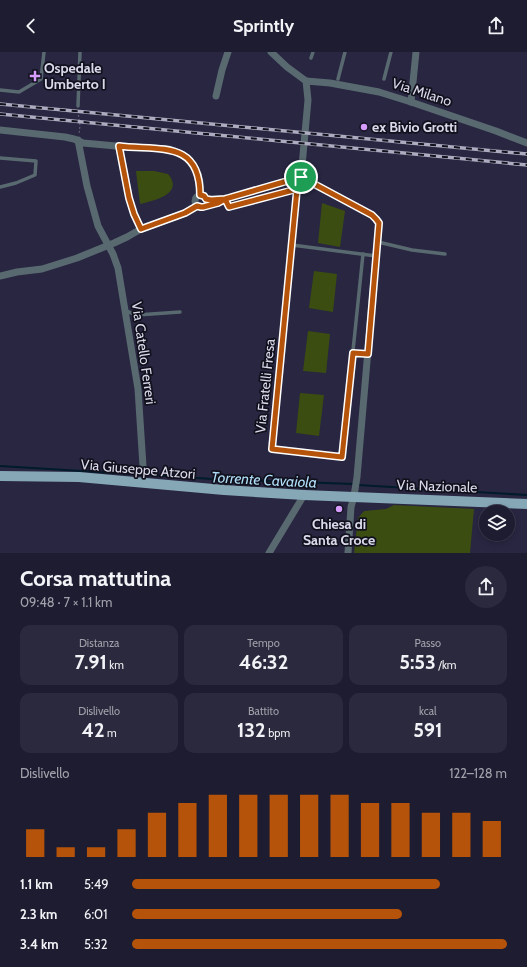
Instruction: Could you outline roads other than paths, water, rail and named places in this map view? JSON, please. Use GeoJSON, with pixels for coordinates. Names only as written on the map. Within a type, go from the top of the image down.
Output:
{"type":"FeatureCollection","features":[{"type":"Feature","properties":{"kind":"main road","name":"Via Giuseppe Atzori"},"geometry":{"type":"LineString","coordinates":[[0,476],[79,478],[304,495],[352,495]]}},
{"type":"Feature","properties":{"kind":"main road","name":"Via Nazionale"},"geometry":{"type":"LineString","coordinates":[[352,495],[527,504]]}},
{"type":"Feature","properties":{"kind":"street"},"geometry":{"type":"LineString","coordinates":[[216,96],[228,52]]}},
{"type":"Feature","properties":{"kind":"street"},"geometry":{"type":"LineString","coordinates":[[271,52],[287,67],[306,81],[308,100],[301,177]]}},
{"type":"Feature","properties":{"kind":"street"},"geometry":{"type":"LineString","coordinates":[[411,102],[416,52]]}},
{"type":"Feature","properties":{"kind":"street","name":"Via Milano"},"geometry":{"type":"LineString","coordinates":[[306,81],[330,83],[379,92],[496,131],[527,143]]}},
{"type":"Feature","properties":{"kind":"street"},"geometry":{"type":"LineString","coordinates":[[0,130],[65,137],[78,140],[83,143],[178,152],[194,165],[200,182],[202,201]]}},
{"type":"Feature","properties":{"kind":"street","name":"Via Catello Ferreri"},"geometry":{"type":"LineString","coordinates":[[78,140],[87,186],[98,226],[114,254],[118,268],[138,389],[143,466]]}},
{"type":"Feature","properties":{"kind":"street"},"geometry":{"type":"LineString","coordinates":[[0,276],[53,266],[108,245],[141,229],[185,213],[202,201],[225,199],[301,177],[372,215],[379,223],[378,242],[366,354],[357,477],[352,495],[348,553]]}},
{"type":"Feature","properties":{"kind":"street"},"geometry":{"type":"LineString","coordinates":[[268,553],[304,495]]}},
{"type":"Feature","properties":{"kind":"lane"},"geometry":{"type":"LineString","coordinates":[[0,90],[19,92],[41,79],[44,52]]}},
{"type":"Feature","properties":{"kind":"lane"},"geometry":{"type":"LineString","coordinates":[[78,106],[80,52]]}},
{"type":"Feature","properties":{"kind":"lane"},"geometry":{"type":"LineString","coordinates":[[311,58],[313,52]]}},
{"type":"Feature","properties":{"kind":"lane"},"geometry":{"type":"LineString","coordinates":[[338,79],[345,52]]}},
{"type":"Feature","properties":{"kind":"lane"},"geometry":{"type":"LineString","coordinates":[[384,79],[391,52]]}},
{"type":"Feature","properties":{"kind":"lane"},"geometry":{"type":"LineString","coordinates":[[119,146],[129,198],[141,229]]}},
{"type":"Feature","properties":{"kind":"lane"},"geometry":{"type":"LineString","coordinates":[[0,158],[36,161],[35,175],[16,184],[0,187]]}},
{"type":"Feature","properties":{"kind":"lane","name":"Via Fratelli Fresa"},"geometry":{"type":"LineString","coordinates":[[297,189],[272,449],[342,457],[363,254]]}},
{"type":"Feature","properties":{"kind":"lane"},"geometry":{"type":"LineString","coordinates":[[378,242],[412,250],[445,254]]}},
{"type":"Feature","properties":{"kind":"lane"},"geometry":{"type":"LineString","coordinates":[[292,245],[376,256]]}},
{"type":"Feature","properties":{"kind":"lane"},"geometry":{"type":"LineString","coordinates":[[125,310],[137,315],[180,312]]}},
{"type":"Feature","properties":{"kind":"lane"},"geometry":{"type":"LineString","coordinates":[[353,353],[366,354]]}},
{"type":"Feature","properties":{"kind":"waterway","name":"Torrente Cavaiola"},"geometry":{"type":"LineString","coordinates":[[0,466],[213,479],[354,484]]}},
{"type":"Feature","properties":{"kind":"waterway","name":"Torrente Cavaiola"},"geometry":{"type":"LineString","coordinates":[[358,485],[527,495]]}},
{"type":"Feature","properties":{"kind":"railway"},"geometry":{"type":"LineString","coordinates":[[0,104],[527,154]]}},
{"type":"Feature","properties":{"kind":"railway"},"geometry":{"type":"LineString","coordinates":[[0,114],[527,165]]}},
{"type":"Feature","properties":{"kind":"place","name":"Ospedale Umberto I"},"geometry":{"type":"Point","coordinates":[35,76]}},
{"type":"Feature","properties":{"kind":"place","name":"ex Bivio Grotti"},"geometry":{"type":"Point","coordinates":[364,127]}},
{"type":"Feature","properties":{"kind":"place","name":"Chiesa di Santa Croce"},"geometry":{"type":"Point","coordinates":[339,509]}}]}
